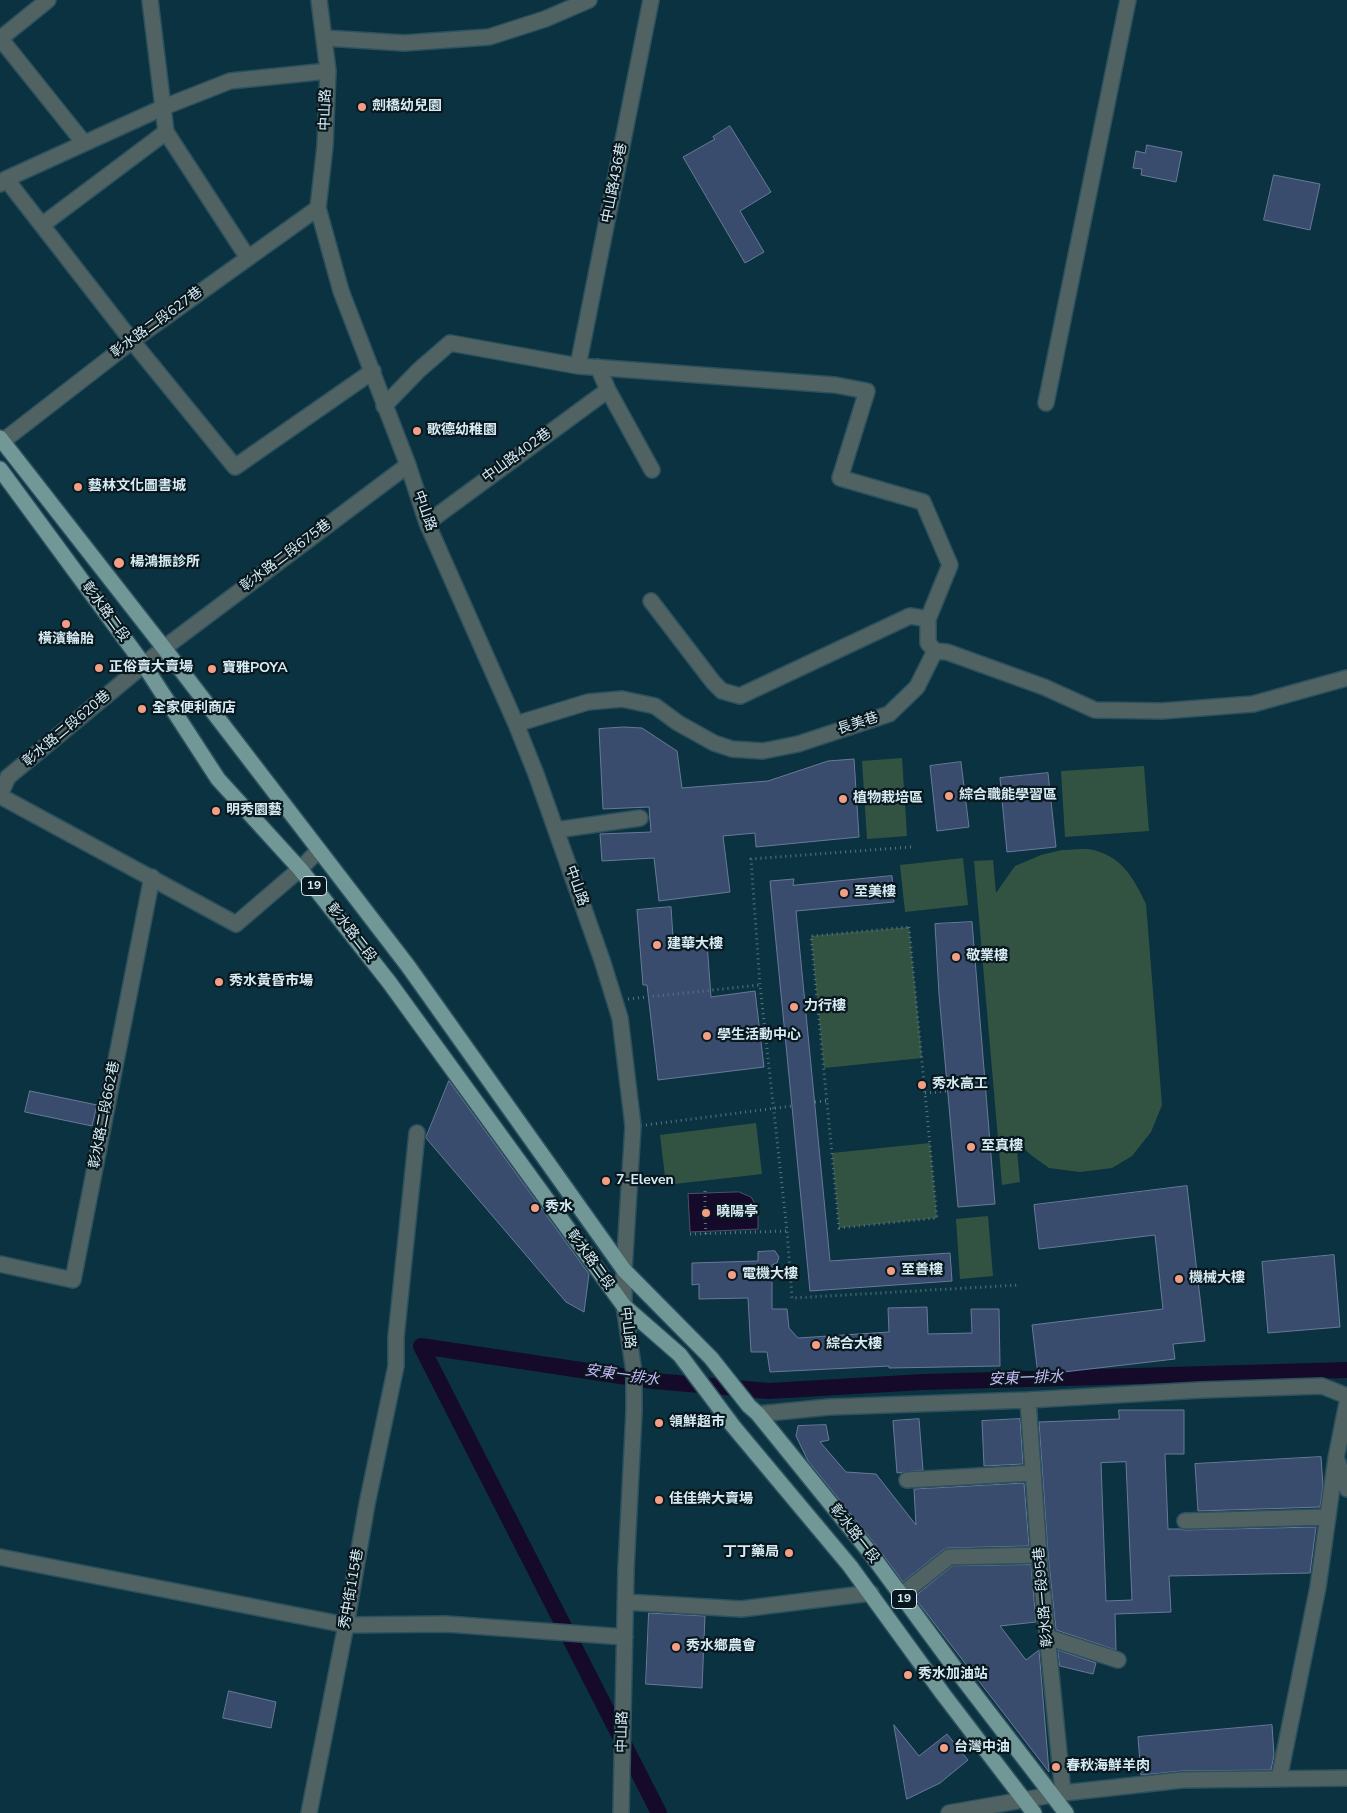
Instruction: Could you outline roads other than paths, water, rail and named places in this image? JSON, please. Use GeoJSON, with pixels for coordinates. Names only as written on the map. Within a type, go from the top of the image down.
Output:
{"type":"FeatureCollection","features":[{"type":"Feature","properties":{"kind":"main road","name":"彰水路二段"},"geometry":{"type":"LineString","coordinates":[[1,440],[164,648],[408,966],[624,1270]]}},
{"type":"Feature","properties":{"kind":"main road","name":"彰水路二段"},"geometry":{"type":"LineString","coordinates":[[0,470],[144,665],[218,779],[300,869],[389,982],[624,1306]]}},
{"type":"Feature","properties":{"kind":"main road"},"geometry":{"type":"LineString","coordinates":[[389,982],[408,966]]}},
{"type":"Feature","properties":{"kind":"main road","name":"彰水路一段"},"geometry":{"type":"LineString","coordinates":[[624,1270],[711,1358],[868,1550],[960,1675],[1058,1795],[1066,1813]]}},
{"type":"Feature","properties":{"kind":"main road","name":"彰水路一段"},"geometry":{"type":"LineString","coordinates":[[624,1306],[680,1355],[733,1426],[871,1593],[943,1694],[1029,1807]]}},
{"type":"Feature","properties":{"kind":"street"},"geometry":{"type":"LineString","coordinates":[[48,0],[0,38],[84,143]]}},
{"type":"Feature","properties":{"kind":"street"},"geometry":{"type":"LineString","coordinates":[[150,0],[166,132],[248,258]]}},
{"type":"Feature","properties":{"kind":"street","name":"中山路"},"geometry":{"type":"LineString","coordinates":[[319,0],[328,71],[325,146],[318,208],[341,291],[408,464],[427,522],[516,724],[602,960],[620,1018],[633,1126],[624,1270],[624,1306],[634,1372],[634,1412],[625,1602],[621,1813]]}},
{"type":"Feature","properties":{"kind":"street"},"geometry":{"type":"LineString","coordinates":[[325,38],[404,43],[489,37],[545,19],[590,0]]}},
{"type":"Feature","properties":{"kind":"street","name":"中山路436巷"},"geometry":{"type":"LineString","coordinates":[[578,366],[651,0]]}},
{"type":"Feature","properties":{"kind":"street"},"geometry":{"type":"LineString","coordinates":[[1046,403],[1128,0]]}},
{"type":"Feature","properties":{"kind":"street"},"geometry":{"type":"LineString","coordinates":[[328,71],[230,81],[164,106],[3,181],[42,226],[132,341],[235,467],[373,371]]}},
{"type":"Feature","properties":{"kind":"street"},"geometry":{"type":"LineString","coordinates":[[42,226],[166,132]]}},
{"type":"Feature","properties":{"kind":"street","name":"彰水路二段627巷"},"geometry":{"type":"LineString","coordinates":[[1,440],[132,341],[318,208]]}},
{"type":"Feature","properties":{"kind":"street"},"geometry":{"type":"LineString","coordinates":[[384,406],[418,370],[450,343],[578,366],[835,385],[867,390],[840,478],[923,502],[950,565],[928,619],[928,643],[935,651],[947,652],[1044,687],[1095,710],[1162,711],[1253,704],[1347,678]]}},
{"type":"Feature","properties":{"kind":"street"},"geometry":{"type":"LineString","coordinates":[[598,367],[608,390],[652,470]]}},
{"type":"Feature","properties":{"kind":"street","name":"中山路402巷"},"geometry":{"type":"LineString","coordinates":[[427,522],[608,390]]}},
{"type":"Feature","properties":{"kind":"street","name":"彰水路二段675巷"},"geometry":{"type":"LineString","coordinates":[[164,648],[408,464]]}},
{"type":"Feature","properties":{"kind":"street"},"geometry":{"type":"LineString","coordinates":[[650,601],[713,682],[722,691],[740,696],[910,616],[928,619]]}},
{"type":"Feature","properties":{"kind":"street","name":"彰水路二段620巷"},"geometry":{"type":"LineString","coordinates":[[0,796],[4,775],[164,648]]}},
{"type":"Feature","properties":{"kind":"street","name":"長美巷"},"geometry":{"type":"LineString","coordinates":[[516,724],[588,702],[622,699],[654,706],[678,723],[714,743],[732,749],[764,751],[798,744],[889,714],[917,687],[935,651]]}},
{"type":"Feature","properties":{"kind":"street"},"geometry":{"type":"LineString","coordinates":[[0,796],[236,924],[300,869],[319,850]]}},
{"type":"Feature","properties":{"kind":"street"},"geometry":{"type":"LineString","coordinates":[[556,830],[640,818]]}},
{"type":"Feature","properties":{"kind":"street","name":"彰水路二段662巷"},"geometry":{"type":"LineString","coordinates":[[0,1264],[73,1280],[152,877]]}},
{"type":"Feature","properties":{"kind":"street","name":"秀中街115巷"},"geometry":{"type":"LineString","coordinates":[[309,1813],[346,1625],[367,1504],[396,1366],[396,1338],[417,1133]]}},
{"type":"Feature","properties":{"kind":"street"},"geometry":{"type":"LineString","coordinates":[[753,1410],[1028,1400],[1201,1390],[1322,1386],[1347,1396]]}},
{"type":"Feature","properties":{"kind":"street","name":"彰水路一段95巷"},"geometry":{"type":"LineString","coordinates":[[1028,1400],[1058,1795]]}},
{"type":"Feature","properties":{"kind":"street"},"geometry":{"type":"LineString","coordinates":[[1278,1779],[1318,1587],[1336,1458],[1347,1403]]}},
{"type":"Feature","properties":{"kind":"street"},"geometry":{"type":"LineString","coordinates":[[1336,1458],[1347,1489]]}},
{"type":"Feature","properties":{"kind":"street"},"geometry":{"type":"LineString","coordinates":[[907,1480],[1034,1474]]}},
{"type":"Feature","properties":{"kind":"street"},"geometry":{"type":"LineString","coordinates":[[1185,1521],[1328,1517]]}},
{"type":"Feature","properties":{"kind":"street"},"geometry":{"type":"LineString","coordinates":[[901,1595],[950,1557],[1039,1556]]}},
{"type":"Feature","properties":{"kind":"street"},"geometry":{"type":"LineString","coordinates":[[0,1558],[346,1625],[446,1624],[625,1638]]}},
{"type":"Feature","properties":{"kind":"street"},"geometry":{"type":"LineString","coordinates":[[625,1602],[741,1609],[871,1593]]}},
{"type":"Feature","properties":{"kind":"street"},"geometry":{"type":"LineString","coordinates":[[1047,1636],[1118,1660]]}},
{"type":"Feature","properties":{"kind":"street"},"geometry":{"type":"LineString","coordinates":[[948,1813],[1029,1807],[1058,1795],[1182,1780],[1347,1778]]}},
{"type":"Feature","properties":{"kind":"waterway","name":"安東一排水"},"geometry":{"type":"LineString","coordinates":[[659,1813],[421,1346],[654,1381],[769,1391],[923,1382],[1347,1370]]}},
{"type":"Feature","properties":{"kind":"place","name":"劍橋幼兒園"},"geometry":{"type":"Point","coordinates":[362,107]}},
{"type":"Feature","properties":{"kind":"place","name":"歌德幼稚園"},"geometry":{"type":"Point","coordinates":[417,431]}},
{"type":"Feature","properties":{"kind":"place","name":"藝林文化圖書城"},"geometry":{"type":"Point","coordinates":[78,487]}},
{"type":"Feature","properties":{"kind":"place","name":"楊鴻振診所"},"geometry":{"type":"Point","coordinates":[119,563]}},
{"type":"Feature","properties":{"kind":"place","name":"橫濱輪胎"},"geometry":{"type":"Point","coordinates":[66,624]}},
{"type":"Feature","properties":{"kind":"place","name":"正俗賣大賣場"},"geometry":{"type":"Point","coordinates":[99,668]}},
{"type":"Feature","properties":{"kind":"place","name":"寶雅POYA"},"geometry":{"type":"Point","coordinates":[212,669]}},
{"type":"Feature","properties":{"kind":"place","name":"全家便利商店"},"geometry":{"type":"Point","coordinates":[142,709]}},
{"type":"Feature","properties":{"kind":"place","name":"綜合職能學習區"},"geometry":{"type":"Point","coordinates":[949,796]}},
{"type":"Feature","properties":{"kind":"place","name":"植物栽培區"},"geometry":{"type":"Point","coordinates":[843,799]}},
{"type":"Feature","properties":{"kind":"place","name":"明秀園藝"},"geometry":{"type":"Point","coordinates":[216,811]}},
{"type":"Feature","properties":{"kind":"place","name":"至美樓"},"geometry":{"type":"Point","coordinates":[844,893]}},
{"type":"Feature","properties":{"kind":"place","name":"建華大樓"},"geometry":{"type":"Point","coordinates":[657,945]}},
{"type":"Feature","properties":{"kind":"place","name":"敬業樓"},"geometry":{"type":"Point","coordinates":[956,957]}},
{"type":"Feature","properties":{"kind":"place","name":"秀水黃昏市場"},"geometry":{"type":"Point","coordinates":[219,982]}},
{"type":"Feature","properties":{"kind":"place","name":"力行樓"},"geometry":{"type":"Point","coordinates":[794,1007]}},
{"type":"Feature","properties":{"kind":"place","name":"學生活動中心"},"geometry":{"type":"Point","coordinates":[707,1036]}},
{"type":"Feature","properties":{"kind":"place","name":"秀水高工"},"geometry":{"type":"Point","coordinates":[922,1085]}},
{"type":"Feature","properties":{"kind":"place","name":"至真樓"},"geometry":{"type":"Point","coordinates":[971,1147]}},
{"type":"Feature","properties":{"kind":"place","name":"7-Eleven"},"geometry":{"type":"Point","coordinates":[606,1181]}},
{"type":"Feature","properties":{"kind":"place","name":"秀水"},"geometry":{"type":"Point","coordinates":[535,1208]}},
{"type":"Feature","properties":{"kind":"place","name":"曉陽亭"},"geometry":{"type":"Point","coordinates":[706,1213]}},
{"type":"Feature","properties":{"kind":"place","name":"至善樓"},"geometry":{"type":"Point","coordinates":[891,1271]}},
{"type":"Feature","properties":{"kind":"place","name":"電機大樓"},"geometry":{"type":"Point","coordinates":[732,1275]}},
{"type":"Feature","properties":{"kind":"place","name":"機械大樓"},"geometry":{"type":"Point","coordinates":[1179,1279]}},
{"type":"Feature","properties":{"kind":"place","name":"綜合大樓"},"geometry":{"type":"Point","coordinates":[816,1345]}},
{"type":"Feature","properties":{"kind":"place","name":"領鮮超市"},"geometry":{"type":"Point","coordinates":[659,1423]}},
{"type":"Feature","properties":{"kind":"place","name":"佳佳樂大賣場"},"geometry":{"type":"Point","coordinates":[659,1500]}},
{"type":"Feature","properties":{"kind":"place","name":"丁丁藥局"},"geometry":{"type":"Point","coordinates":[789,1553]}},
{"type":"Feature","properties":{"kind":"place","name":"秀水鄉農會"},"geometry":{"type":"Point","coordinates":[676,1647]}},
{"type":"Feature","properties":{"kind":"place","name":"秀水加油站"},"geometry":{"type":"Point","coordinates":[908,1675]}},
{"type":"Feature","properties":{"kind":"place","name":"台灣中油"},"geometry":{"type":"Point","coordinates":[944,1748]}},
{"type":"Feature","properties":{"kind":"place","name":"春秋海鮮羊肉"},"geometry":{"type":"Point","coordinates":[1056,1767]}}]}
